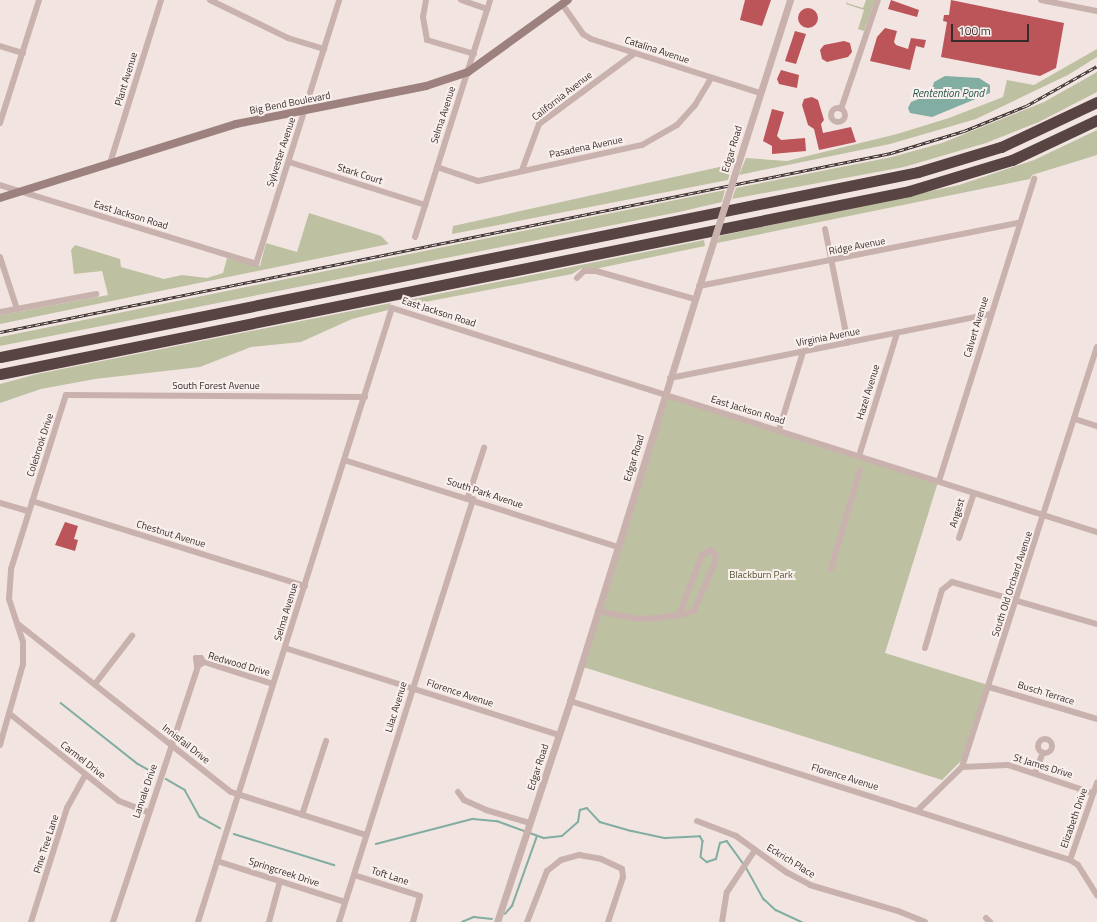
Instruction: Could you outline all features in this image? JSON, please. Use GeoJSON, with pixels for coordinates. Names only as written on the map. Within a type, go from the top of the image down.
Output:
{"type":"FeatureCollection","features":[{"type":"Feature","properties":{"kind":"highway"},"geometry":{"type":"LineString","coordinates":[[0,357],[918,172],[1008,144],[1097,102]]}},
{"type":"Feature","properties":{"kind":"highway"},"geometry":{"type":"LineString","coordinates":[[0,374],[909,190],[1012,160],[1097,120]]}},
{"type":"Feature","properties":{"kind":"main road","name":"Big Bend Boulevard"},"geometry":{"type":"LineString","coordinates":[[0,198],[236,124],[426,86],[468,72],[565,2]]}},
{"type":"Feature","properties":{"kind":"street"},"geometry":{"type":"LineString","coordinates":[[0,123],[39,0]]}},
{"type":"Feature","properties":{"kind":"street","name":"Plant Avenue"},"geometry":{"type":"LineString","coordinates":[[110,163],[161,0]]}},
{"type":"Feature","properties":{"kind":"street"},"geometry":{"type":"LineString","coordinates":[[210,0],[282,35],[324,49]]}},
{"type":"Feature","properties":{"kind":"street","name":"Sylvester Avenue"},"geometry":{"type":"LineString","coordinates":[[256,264],[339,0]]}},
{"type":"Feature","properties":{"kind":"street"},"geometry":{"type":"LineString","coordinates":[[426,0],[423,18],[427,40],[474,54]]}},
{"type":"Feature","properties":{"kind":"street"},"geometry":{"type":"LineString","coordinates":[[461,0],[487,9]]}},
{"type":"Feature","properties":{"kind":"street","name":"Selma Avenue"},"geometry":{"type":"LineString","coordinates":[[415,237],[490,0]]}},
{"type":"Feature","properties":{"kind":"street","name":"Edgar Road"},"geometry":{"type":"LineString","coordinates":[[497,922],[570,701],[664,395],[790,0]]}},
{"type":"Feature","properties":{"kind":"street"},"geometry":{"type":"LineString","coordinates":[[1042,0],[1097,11]]}},
{"type":"Feature","properties":{"kind":"street","name":"Catalina Avenue"},"geometry":{"type":"LineString","coordinates":[[565,2],[587,37],[760,93]]}},
{"type":"Feature","properties":{"kind":"street"},"geometry":{"type":"LineString","coordinates":[[841,109],[878,2]]}},
{"type":"Feature","properties":{"kind":"street"},"geometry":{"type":"LineString","coordinates":[[0,46],[23,53]]}},
{"type":"Feature","properties":{"kind":"street","name":"California Avenue"},"geometry":{"type":"LineString","coordinates":[[522,170],[539,124],[635,53]]}},
{"type":"Feature","properties":{"kind":"street","name":"Pasadena Avenue"},"geometry":{"type":"LineString","coordinates":[[437,167],[478,181],[655,140],[686,117],[711,78]]}},
{"type":"Feature","properties":{"kind":"street","name":"Stark Court"},"geometry":{"type":"LineString","coordinates":[[289,162],[425,205]]}},
{"type":"Feature","properties":{"kind":"street","name":"Calvert Avenue"},"geometry":{"type":"LineString","coordinates":[[939,481],[1018,223],[1034,179]]}},
{"type":"Feature","properties":{"kind":"street","name":"East Jackson Road"},"geometry":{"type":"LineString","coordinates":[[0,185],[256,264]]}},
{"type":"Feature","properties":{"kind":"street","name":"Ridge Avenue"},"geometry":{"type":"LineString","coordinates":[[700,286],[1018,223]]}},
{"type":"Feature","properties":{"kind":"street"},"geometry":{"type":"LineString","coordinates":[[825,229],[848,343]]}},
{"type":"Feature","properties":{"kind":"street"},"geometry":{"type":"LineString","coordinates":[[0,257],[17,309]]}},
{"type":"Feature","properties":{"kind":"street"},"geometry":{"type":"LineString","coordinates":[[577,278],[579,274],[592,270],[695,299]]}},
{"type":"Feature","properties":{"kind":"street"},"geometry":{"type":"LineString","coordinates":[[0,312],[96,294]]}},
{"type":"Feature","properties":{"kind":"street","name":"Selma Avenue"},"geometry":{"type":"LineString","coordinates":[[198,922],[273,684],[286,648],[304,586],[392,308]]}},
{"type":"Feature","properties":{"kind":"street","name":"East Jackson Road"},"geometry":{"type":"LineString","coordinates":[[392,308],[1097,532]]}},
{"type":"Feature","properties":{"kind":"street","name":"Virginia Avenue"},"geometry":{"type":"LineString","coordinates":[[670,378],[990,314]]}},
{"type":"Feature","properties":{"kind":"street","name":"Hazel Avenue"},"geometry":{"type":"LineString","coordinates":[[859,456],[897,333]]}},
{"type":"Feature","properties":{"kind":"street","name":"South Old Orchard Avenue"},"geometry":{"type":"LineString","coordinates":[[918,810],[962,767],[1017,600],[1097,347]]}},
{"type":"Feature","properties":{"kind":"street"},"geometry":{"type":"LineString","coordinates":[[779,430],[804,352]]}},
{"type":"Feature","properties":{"kind":"street","name":"South Forest Avenue"},"geometry":{"type":"LineString","coordinates":[[66,395],[364,397]]}},
{"type":"Feature","properties":{"kind":"street","name":"Colebrook Drive"},"geometry":{"type":"LineString","coordinates":[[28,511],[66,395]]}},
{"type":"Feature","properties":{"kind":"street"},"geometry":{"type":"LineString","coordinates":[[1075,418],[1097,426]]}},
{"type":"Feature","properties":{"kind":"street","name":"Lilac Avenue"},"geometry":{"type":"LineString","coordinates":[[339,922],[471,498],[484,448]]}},
{"type":"Feature","properties":{"kind":"street","name":"South Park Avenue"},"geometry":{"type":"LineString","coordinates":[[344,460],[471,498],[618,547]]}},
{"type":"Feature","properties":{"kind":"street"},"geometry":{"type":"LineString","coordinates":[[831,569],[860,470]]}},
{"type":"Feature","properties":{"kind":"street","name":"Angest"},"geometry":{"type":"LineString","coordinates":[[960,538],[974,493]]}},
{"type":"Feature","properties":{"kind":"street","name":"Chestnut Avenue"},"geometry":{"type":"LineString","coordinates":[[32,501],[304,586]]}},
{"type":"Feature","properties":{"kind":"street"},"geometry":{"type":"LineString","coordinates":[[0,503],[28,511],[9,579],[9,598],[23,642],[23,664],[0,745]]}},
{"type":"Feature","properties":{"kind":"street"},"geometry":{"type":"LineString","coordinates":[[598,611],[638,619],[679,615],[694,611],[716,562],[716,555],[711,550],[702,554],[679,615]]}},
{"type":"Feature","properties":{"kind":"street"},"geometry":{"type":"LineString","coordinates":[[924,648],[942,590],[949,583],[959,582],[1097,624]]}},
{"type":"Feature","properties":{"kind":"street","name":"Innisfail Drive"},"geometry":{"type":"LineString","coordinates":[[18,624],[172,746],[238,795],[366,835]]}},
{"type":"Feature","properties":{"kind":"street"},"geometry":{"type":"LineString","coordinates":[[95,684],[132,636]]}},
{"type":"Feature","properties":{"kind":"street","name":"Florence Avenue"},"geometry":{"type":"LineString","coordinates":[[286,648],[559,735]]}},
{"type":"Feature","properties":{"kind":"street","name":"Redwood Drive"},"geometry":{"type":"LineString","coordinates":[[200,665],[273,684]]}},
{"type":"Feature","properties":{"kind":"street","name":"Lanvale Drive"},"geometry":{"type":"LineString","coordinates":[[113,922],[148,812],[200,665]]}},
{"type":"Feature","properties":{"kind":"street","name":"Busch Terrace"},"geometry":{"type":"LineString","coordinates":[[989,687],[1097,719]]}},
{"type":"Feature","properties":{"kind":"street","name":"Florence Avenue"},"geometry":{"type":"LineString","coordinates":[[570,701],[918,810],[1070,860],[1078,865],[1097,895]]}},
{"type":"Feature","properties":{"kind":"street","name":"Carmel Drive"},"geometry":{"type":"LineString","coordinates":[[10,714],[119,801],[148,812]]}},
{"type":"Feature","properties":{"kind":"street"},"geometry":{"type":"LineString","coordinates":[[302,815],[326,741]]}},
{"type":"Feature","properties":{"kind":"street"},"geometry":{"type":"LineString","coordinates":[[1035,772],[1043,752]]}},
{"type":"Feature","properties":{"kind":"street","name":"St James Drive"},"geometry":{"type":"LineString","coordinates":[[962,767],[1008,765],[1035,772],[1092,793]]}},
{"type":"Feature","properties":{"kind":"street","name":"Pine Tree Lane"},"geometry":{"type":"LineString","coordinates":[[31,922],[67,808],[85,775]]}},
{"type":"Feature","properties":{"kind":"street","name":"Elizabeth Drive"},"geometry":{"type":"LineString","coordinates":[[1070,860],[1092,793],[1097,783]]}},
{"type":"Feature","properties":{"kind":"street"},"geometry":{"type":"LineString","coordinates":[[458,792],[464,800],[528,829]]}},
{"type":"Feature","properties":{"kind":"street","name":"Eckrich Place"},"geometry":{"type":"LineString","coordinates":[[697,822],[730,833],[810,885],[898,911],[925,922]]}},
{"type":"Feature","properties":{"kind":"street"},"geometry":{"type":"LineString","coordinates":[[722,922],[727,892],[755,850]]}},
{"type":"Feature","properties":{"kind":"street"},"geometry":{"type":"LineString","coordinates":[[527,922],[547,871],[561,860],[579,855],[601,859],[622,869],[623,877],[608,922]]}},
{"type":"Feature","properties":{"kind":"street","name":"Springcreek Drive"},"geometry":{"type":"LineString","coordinates":[[217,861],[345,902]]}},
{"type":"Feature","properties":{"kind":"street","name":"Toft Lane"},"geometry":{"type":"LineString","coordinates":[[354,875],[420,896],[413,922]]}},
{"type":"Feature","properties":{"kind":"street"},"geometry":{"type":"LineString","coordinates":[[269,922],[280,881]]}},
{"type":"Feature","properties":{"kind":"green space"},"geometry":{"type":"Polygon","coordinates":[[[848,0],[847,3],[863,8],[866,0],[875,0],[864,31],[858,29],[864,10],[846,4],[848,0]]]}},
{"type":"Feature","properties":{"kind":"green space"},"geometry":{"type":"Polygon","coordinates":[[[1097,49],[1097,57],[1068,75],[976,119],[890,144],[739,175],[746,158],[787,161],[897,134],[949,118],[1003,97],[1007,80],[1034,85],[1097,49]]]}},
{"type":"Feature","properties":{"kind":"green space"},"geometry":{"type":"Polygon","coordinates":[[[1097,72],[1097,92],[1039,122],[986,143],[904,167],[732,199],[736,188],[892,157],[942,143],[1044,102],[1097,72]]]}},
{"type":"Feature","properties":{"kind":"green space"},"geometry":{"type":"Polygon","coordinates":[[[1097,130],[1097,155],[1032,175],[1030,179],[717,243],[720,236],[959,185],[1034,160],[1097,130]]]}},
{"type":"Feature","properties":{"kind":"green space"},"geometry":{"type":"Polygon","coordinates":[[[733,164],[728,180],[452,234],[453,226],[733,164]]]}},
{"type":"Feature","properties":{"kind":"green space"},"geometry":{"type":"Polygon","coordinates":[[[725,190],[722,202],[679,212],[0,346],[0,337],[725,190]]]}},
{"type":"Feature","properties":{"kind":"green space"},"geometry":{"type":"Polygon","coordinates":[[[309,213],[381,236],[389,244],[0,324],[0,315],[108,295],[102,271],[74,274],[71,250],[75,245],[120,259],[121,267],[164,279],[182,275],[207,278],[223,273],[227,258],[260,266],[266,243],[297,252],[309,213]]]}},
{"type":"Feature","properties":{"kind":"green space"},"geometry":{"type":"Polygon","coordinates":[[[704,240],[705,246],[595,269],[582,268],[572,274],[409,305],[408,300],[704,240]]]}},
{"type":"Feature","properties":{"kind":"green space"},"geometry":{"type":"Polygon","coordinates":[[[391,303],[388,310],[352,319],[301,342],[251,347],[200,367],[95,379],[41,389],[0,403],[0,384],[37,374],[391,303]]]}},
{"type":"Feature","properties":{"kind":"green space","name":"Blackburn Park"},"geometry":{"type":"Polygon","coordinates":[[[666,397],[938,482],[885,653],[988,685],[962,760],[942,780],[583,667],[666,397]]]}},
{"type":"Feature","properties":{"kind":"water","name":"Rentention Pond"},"geometry":{"type":"Polygon","coordinates":[[[945,76],[979,78],[990,85],[990,93],[932,117],[910,113],[908,108],[911,102],[931,94],[934,82],[945,76]]]}},
{"type":"Feature","properties":{"kind":"building"},"geometry":{"type":"Polygon","coordinates":[[[745,0],[771,0],[762,26],[740,20],[745,0]]]}},
{"type":"Feature","properties":{"kind":"building"},"geometry":{"type":"Polygon","coordinates":[[[891,0],[919,10],[917,17],[888,9],[891,0]]]}},
{"type":"Feature","properties":{"kind":"building"},"geometry":{"type":"Polygon","coordinates":[[[951,0],[1064,23],[1056,68],[1040,76],[941,57],[947,22],[943,21],[944,15],[949,15],[951,0]]]}},
{"type":"Feature","properties":{"kind":"building"},"geometry":{"type":"Polygon","coordinates":[[[808,8],[815,11],[818,18],[815,25],[808,28],[801,25],[798,18],[801,11],[808,8]]]}},
{"type":"Feature","properties":{"kind":"building"},"geometry":{"type":"Polygon","coordinates":[[[885,28],[897,31],[894,42],[896,45],[908,49],[911,38],[926,40],[924,48],[916,46],[910,70],[870,61],[877,37],[885,28]]]}},
{"type":"Feature","properties":{"kind":"building"},"geometry":{"type":"Polygon","coordinates":[[[795,31],[806,34],[796,64],[785,61],[795,31]]]}},
{"type":"Feature","properties":{"kind":"building"},"geometry":{"type":"Polygon","coordinates":[[[844,41],[850,43],[852,52],[848,57],[827,62],[822,59],[820,50],[824,45],[844,41]]]}},
{"type":"Feature","properties":{"kind":"building"},"geometry":{"type":"Polygon","coordinates":[[[781,70],[799,75],[797,88],[779,84],[777,79],[781,70]]]}},
{"type":"Feature","properties":{"kind":"building"},"geometry":{"type":"Polygon","coordinates":[[[812,97],[818,100],[824,120],[821,124],[823,133],[851,127],[856,142],[819,150],[814,129],[808,125],[802,105],[804,99],[812,97]]]}},
{"type":"Feature","properties":{"kind":"building"},"geometry":{"type":"Polygon","coordinates":[[[772,109],[784,112],[777,136],[781,140],[805,138],[806,151],[772,154],[772,146],[763,141],[772,109]]]}},
{"type":"Feature","properties":{"kind":"building"},"geometry":{"type":"Polygon","coordinates":[[[65,522],[78,526],[74,539],[78,540],[75,551],[55,545],[65,522]]]}},
{"type":"Feature","properties":{"kind":"waterway"},"geometry":{"type":"LineString","coordinates":[[61,703],[138,764],[154,773]]}},
{"type":"Feature","properties":{"kind":"waterway"},"geometry":{"type":"LineString","coordinates":[[166,779],[185,790],[200,817],[220,828]]}},
{"type":"Feature","properties":{"kind":"waterway"},"geometry":{"type":"LineString","coordinates":[[530,833],[544,838],[562,836],[578,822],[580,810],[587,808],[600,822],[632,831],[665,838],[700,836],[703,841],[701,857],[707,862],[716,859],[720,843],[727,841],[744,864]]}},
{"type":"Feature","properties":{"kind":"waterway"},"geometry":{"type":"LineString","coordinates":[[376,844],[473,819],[497,821],[524,831]]}},
{"type":"Feature","properties":{"kind":"waterway"},"geometry":{"type":"LineString","coordinates":[[234,834],[334,865]]}},
{"type":"Feature","properties":{"kind":"waterway"},"geometry":{"type":"LineString","coordinates":[[505,914],[512,906],[537,836]]}},
{"type":"Feature","properties":{"kind":"waterway"},"geometry":{"type":"LineString","coordinates":[[746,867],[764,899],[776,910],[802,922]]}},
{"type":"Feature","properties":{"kind":"waterway"},"geometry":{"type":"LineString","coordinates":[[462,922],[474,917],[492,919]]}},
{"type":"Feature","properties":{"kind":"railway"},"geometry":{"type":"LineString","coordinates":[[0,332],[891,153],[964,131],[1026,106],[1097,66]]}}]}
